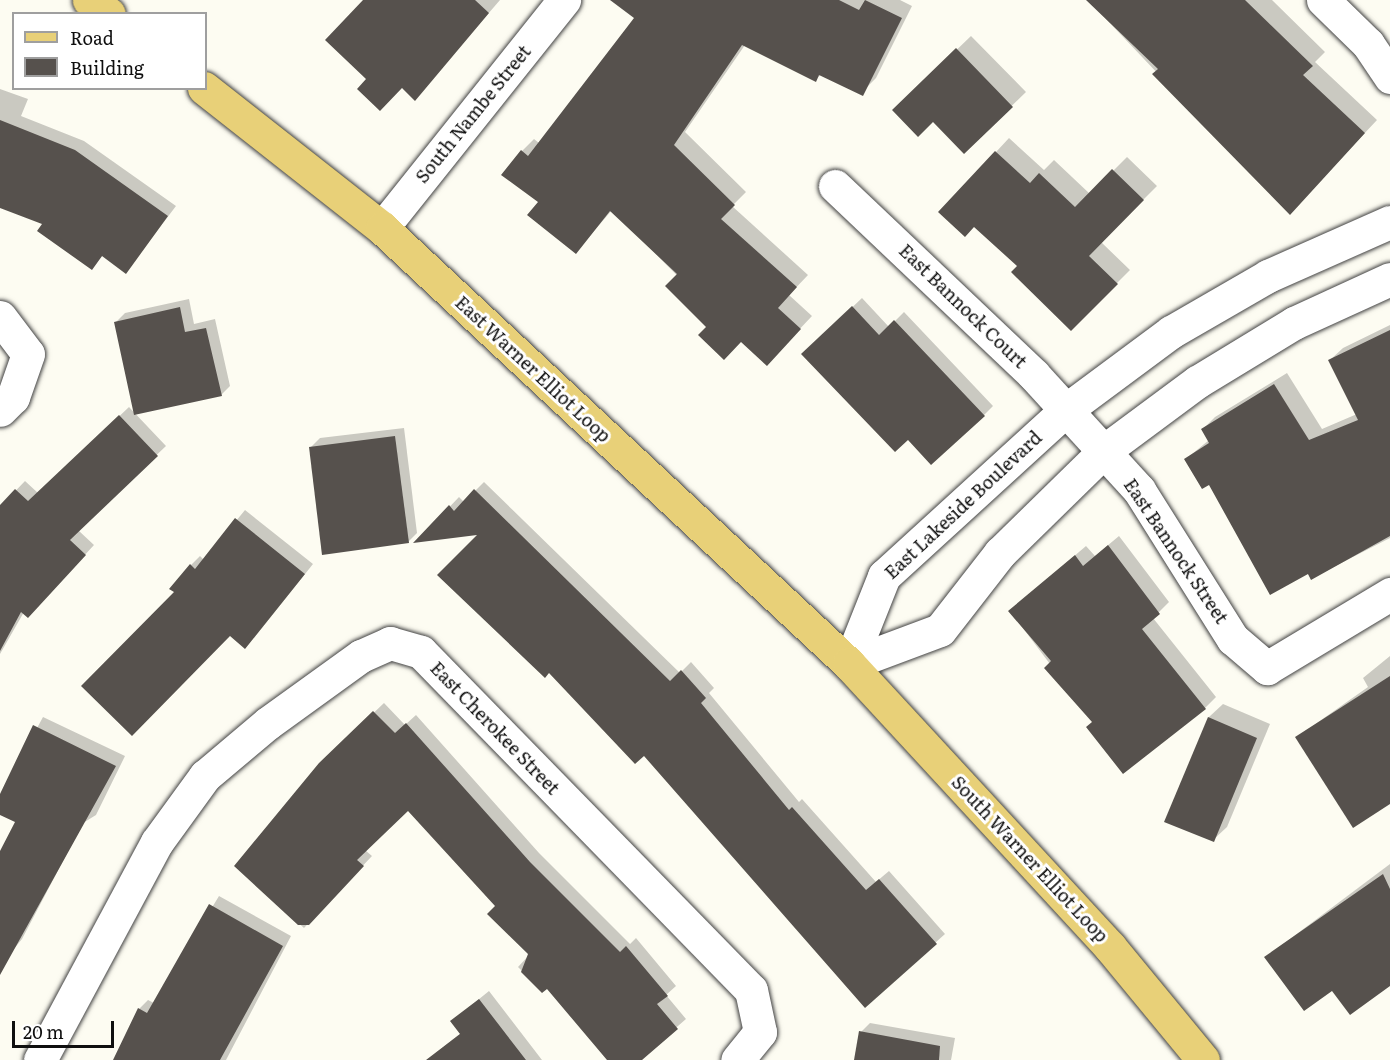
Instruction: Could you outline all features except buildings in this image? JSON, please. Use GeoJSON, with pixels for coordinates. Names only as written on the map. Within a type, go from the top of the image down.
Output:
{"type":"FeatureCollection","features":[{"type":"Feature","properties":{"kind":"main road"},"geometry":{"type":"LineString","coordinates":[[89,0],[106,12]]}},
{"type":"Feature","properties":{"kind":"main road","name":"East Warner Elliot Loop"},"geometry":{"type":"LineString","coordinates":[[207,90],[382,228],[849,664]]}},
{"type":"Feature","properties":{"kind":"main road","name":"South Warner Elliot Loop"},"geometry":{"type":"LineString","coordinates":[[849,664],[1110,947],[1203,1060]]}},
{"type":"Feature","properties":{"kind":"street","name":"South Nambe Street"},"geometry":{"type":"LineString","coordinates":[[382,228],[564,0]]}},
{"type":"Feature","properties":{"kind":"street"},"geometry":{"type":"LineString","coordinates":[[1323,0],[1368,44],[1390,77]]}},
{"type":"Feature","properties":{"kind":"street","name":"East Bannock Court"},"geometry":{"type":"LineString","coordinates":[[835,186],[1085,431]]}},
{"type":"Feature","properties":{"kind":"street","name":"East Lakeside Boulevard"},"geometry":{"type":"LineString","coordinates":[[849,664],[940,630],[1000,553],[1085,431],[1171,332],[1268,276],[1390,222]]}},
{"type":"Feature","properties":{"kind":"street","name":"East Lakeside Boulevard"},"geometry":{"type":"LineString","coordinates":[[849,664],[884,576],[1085,431],[1197,382],[1294,322],[1390,279]]}},
{"type":"Feature","properties":{"kind":"street"},"geometry":{"type":"LineString","coordinates":[[0,317],[28,354],[13,397],[0,410]]}},
{"type":"Feature","properties":{"kind":"street","name":"East Bannock Street"},"geometry":{"type":"LineString","coordinates":[[1085,431],[1139,490],[1233,639],[1267,668],[1390,594]]}},
{"type":"Feature","properties":{"kind":"street","name":"East Cherokee Street"},"geometry":{"type":"LineString","coordinates":[[40,1060],[157,842],[205,776],[268,723],[362,656],[390,642],[421,652],[751,990],[760,1032],[737,1060]]}}]}
